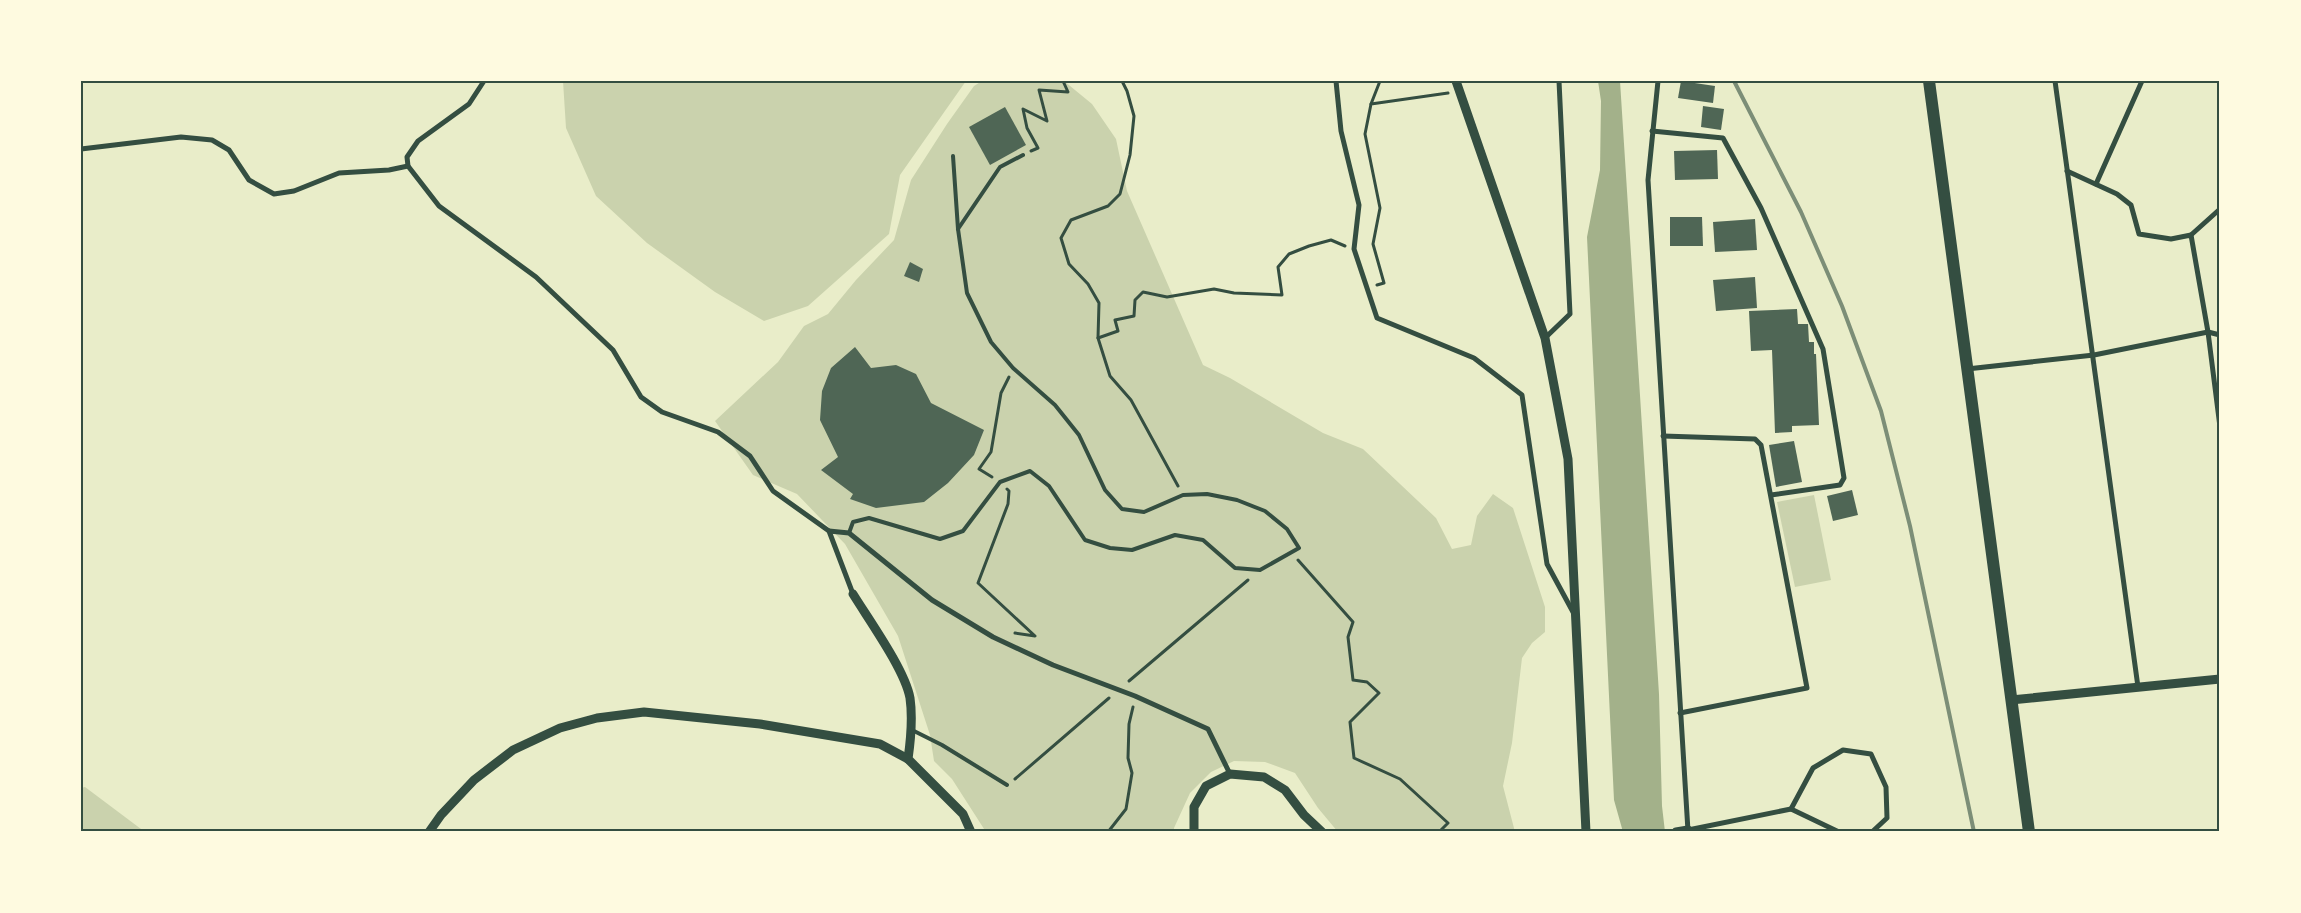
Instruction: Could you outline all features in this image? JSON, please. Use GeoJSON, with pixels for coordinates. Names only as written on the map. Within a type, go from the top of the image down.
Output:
{"type":"FeatureCollection","features":[{"type":"Feature","properties":{"kind":"main road"},"geometry":{"type":"LineString","coordinates":[[1929,81],[2029,832]]}},
{"type":"Feature","properties":{"kind":"street"},"geometry":{"type":"LineString","coordinates":[[484,81],[469,104],[418,141],[408,157],[408,166],[439,206],[536,277],[613,350],[641,397],[662,412],[718,432],[750,456],[773,491],[828,531],[849,533],[932,600],[993,637],[1053,665],[1135,696],[1208,729],[1230,774]]}},
{"type":"Feature","properties":{"kind":"street"},"geometry":{"type":"LineString","coordinates":[[1336,81],[1341,130],[1359,205],[1354,249],[1377,318],[1474,358],[1522,395],[1547,564],[1575,616]]}},
{"type":"Feature","properties":{"kind":"street"},"geometry":{"type":"LineString","coordinates":[[1456,81],[1545,338],[1568,459],[1586,832]]}},
{"type":"Feature","properties":{"kind":"street"},"geometry":{"type":"LineString","coordinates":[[1545,338],[1570,314],[1559,81]]}},
{"type":"Feature","properties":{"kind":"street"},"geometry":{"type":"LineString","coordinates":[[1658,81],[1648,180],[1688,831]]}},
{"type":"Feature","properties":{"kind":"street"},"geometry":{"type":"LineString","coordinates":[[2055,81],[2138,687]]}},
{"type":"Feature","properties":{"kind":"street"},"geometry":{"type":"LineString","coordinates":[[2096,184],[2142,81]]}},
{"type":"Feature","properties":{"kind":"street"},"geometry":{"type":"LineString","coordinates":[[1652,131],[1723,138],[1761,208],[1824,349],[1844,478],[1840,485],[1771,496]]}},
{"type":"Feature","properties":{"kind":"street"},"geometry":{"type":"LineString","coordinates":[[81,149],[181,137],[212,140],[229,150],[249,180],[274,194],[294,191],[339,173],[389,170],[408,166]]}},
{"type":"Feature","properties":{"kind":"street"},"geometry":{"type":"LineString","coordinates":[[2067,171],[2117,194],[2131,205],[2139,234],[2170,239],[2191,235],[2220,209]]}},
{"type":"Feature","properties":{"kind":"street"},"geometry":{"type":"LineString","coordinates":[[2191,235],[2208,332],[2220,427]]}},
{"type":"Feature","properties":{"kind":"street"},"geometry":{"type":"LineString","coordinates":[[1967,369],[2094,355],[2208,332],[2220,335]]}},
{"type":"Feature","properties":{"kind":"street"},"geometry":{"type":"LineString","coordinates":[[1663,436],[1755,439],[1761,446],[1807,688],[1680,713]]}},
{"type":"Feature","properties":{"kind":"street"},"geometry":{"type":"LineString","coordinates":[[828,531],[853,594],[900,672],[910,696],[912,730],[908,759]]}},
{"type":"Feature","properties":{"kind":"street"},"geometry":{"type":"LineString","coordinates":[[2011,700],[2220,679]]}},
{"type":"Feature","properties":{"kind":"street"},"geometry":{"type":"LineString","coordinates":[[429,832],[474,780],[513,750],[560,728],[597,718],[644,712],[760,724],[880,744],[908,759],[963,814],[971,832]]}},
{"type":"Feature","properties":{"kind":"street"},"geometry":{"type":"LineString","coordinates":[[1791,809],[1813,768],[1843,750],[1871,754],[1886,787],[1887,818],[1872,832]]}},
{"type":"Feature","properties":{"kind":"street"},"geometry":{"type":"LineString","coordinates":[[1194,832],[1194,807],[1206,786],[1230,774],[1264,777],[1285,790],[1304,815],[1322,832]]}},
{"type":"Feature","properties":{"kind":"street"},"geometry":{"type":"LineString","coordinates":[[1676,832],[1791,809],[1840,832]]}},
{"type":"Feature","properties":{"kind":"lane"},"geometry":{"type":"LineString","coordinates":[[958,229],[1000,167],[1023,155]]}},
{"type":"Feature","properties":{"kind":"lane"},"geometry":{"type":"LineString","coordinates":[[849,533],[853,522],[869,518],[940,539],[963,531],[1000,482],[1030,471],[1049,486],[1085,540],[1110,548],[1132,550],[1175,535],[1203,540],[1235,568],[1260,570],[1299,548],[1288,529],[1266,511],[1237,500],[1207,494],[1182,495],[1144,512],[1122,509],[1105,490],[1079,435],[1055,405],[1013,368],[991,342],[967,293],[958,229],[953,156]]}},
{"type":"Feature","properties":{"kind":"lane"},"geometry":{"type":"LineString","coordinates":[[912,730],[942,745],[1007,785]]}},
{"type":"Feature","properties":{"kind":"path"},"geometry":{"type":"LineString","coordinates":[[1023,155],[1038,148],[1027,128],[1023,109],[1047,121],[1039,90],[1068,92],[1063,81]]}},
{"type":"Feature","properties":{"kind":"path"},"geometry":{"type":"LineString","coordinates":[[1122,81],[1134,116],[1130,155],[1120,194],[1108,206],[1071,220],[1061,238],[1069,264],[1088,284],[1099,303],[1098,338],[1110,376],[1131,400],[1182,495]]}},
{"type":"Feature","properties":{"kind":"path"},"geometry":{"type":"LineString","coordinates":[[1367,288],[1384,283],[1373,244],[1380,208],[1365,134],[1371,104],[1380,81]]}},
{"type":"Feature","properties":{"kind":"path"},"geometry":{"type":"LineString","coordinates":[[1371,104],[1460,91]]}},
{"type":"Feature","properties":{"kind":"path"},"geometry":{"type":"LineString","coordinates":[[1098,338],[1118,331],[1115,320],[1134,316],[1135,300],[1143,292],[1166,297],[1214,289],[1234,293],[1282,295],[1278,267],[1289,254],[1331,240],[1354,249]]}},
{"type":"Feature","properties":{"kind":"path"},"geometry":{"type":"LineString","coordinates":[[1009,644],[1014,633],[1035,636],[978,584],[1008,504],[1009,491],[1000,482],[979,469],[990,452],[1001,393],[1013,368]]}},
{"type":"Feature","properties":{"kind":"path"},"geometry":{"type":"LineString","coordinates":[[1292,552],[1352,622],[1348,637],[1353,680],[1366,682],[1379,694],[1350,722],[1354,758],[1400,779],[1448,823],[1439,832]]}},
{"type":"Feature","properties":{"kind":"path"},"geometry":{"type":"LineString","coordinates":[[1108,832],[1126,809],[1132,773],[1128,758],[1129,724],[1135,696]]}},
{"type":"Feature","properties":{"kind":"shaded area"},"geometry":{"type":"Polygon","coordinates":[[[563,81],[966,81],[900,175],[889,234],[808,306],[764,321],[715,292],[647,243],[596,196],[566,128],[563,81]]]}},
{"type":"Feature","properties":{"kind":"shaded area"},"geometry":{"type":"Polygon","coordinates":[[[982,81],[1064,81],[1092,104],[1116,139],[1127,191],[1203,365],[1230,378],[1323,433],[1363,449],[1436,518],[1452,549],[1471,545],[1477,516],[1493,494],[1513,508],[1545,607],[1545,632],[1532,643],[1522,658],[1512,743],[1503,786],[1515,832],[1338,832],[1318,808],[1295,773],[1265,762],[1234,761],[1211,772],[1190,793],[1174,828],[1174,832],[986,832],[952,779],[934,761],[930,735],[898,636],[845,544],[797,494],[753,475],[715,421],[778,362],[804,326],[828,314],[856,280],[894,240],[911,180],[974,86],[982,81]]]}},
{"type":"Feature","properties":{"kind":"shaded area"},"geometry":{"type":"Polygon","coordinates":[[[1598,81],[1620,81],[1659,694],[1662,806],[1665,832],[1623,832],[1614,800],[1587,237],[1600,170],[1601,101],[1598,81]]]}},
{"type":"Feature","properties":{"kind":"shaded area"},"geometry":{"type":"Polygon","coordinates":[[[1814,495],[1831,580],[1795,587],[1777,502],[1814,495]]]}},
{"type":"Feature","properties":{"kind":"shaded area"},"geometry":{"type":"Polygon","coordinates":[[[85,787],[145,832],[81,832],[81,788],[85,787]]]}},
{"type":"Feature","properties":{"kind":"building"},"geometry":{"type":"Polygon","coordinates":[[[1681,81],[1715,86],[1713,103],[1678,98],[1681,81]]]}},
{"type":"Feature","properties":{"kind":"building"},"geometry":{"type":"Polygon","coordinates":[[[1703,106],[1724,109],[1721,130],[1701,127],[1703,106]]]}},
{"type":"Feature","properties":{"kind":"building"},"geometry":{"type":"Polygon","coordinates":[[[1005,107],[1026,145],[990,165],[969,127],[1005,107]]]}},
{"type":"Feature","properties":{"kind":"building"},"geometry":{"type":"Polygon","coordinates":[[[1717,150],[1718,179],[1675,180],[1674,151],[1717,150]]]}},
{"type":"Feature","properties":{"kind":"building"},"geometry":{"type":"Polygon","coordinates":[[[1670,217],[1702,217],[1703,246],[1670,246],[1670,217]]]}},
{"type":"Feature","properties":{"kind":"building"},"geometry":{"type":"Polygon","coordinates":[[[1755,219],[1757,250],[1715,252],[1713,222],[1755,219]]]}},
{"type":"Feature","properties":{"kind":"building"},"geometry":{"type":"Polygon","coordinates":[[[910,262],[923,269],[919,282],[904,276],[910,262]]]}},
{"type":"Feature","properties":{"kind":"building"},"geometry":{"type":"Polygon","coordinates":[[[1755,277],[1757,308],[1716,311],[1713,280],[1755,277]]]}},
{"type":"Feature","properties":{"kind":"building"},"geometry":{"type":"Polygon","coordinates":[[[1797,309],[1798,324],[1808,324],[1809,342],[1814,342],[1819,425],[1792,426],[1792,432],[1775,433],[1772,350],[1751,351],[1749,311],[1797,309]]]}},
{"type":"Feature","properties":{"kind":"building"},"geometry":{"type":"Polygon","coordinates":[[[855,347],[871,368],[896,365],[916,374],[931,403],[984,430],[974,455],[948,483],[924,502],[876,508],[850,499],[853,494],[821,470],[838,457],[820,420],[822,391],[831,368],[855,347]]]}},
{"type":"Feature","properties":{"kind":"building"},"geometry":{"type":"Polygon","coordinates":[[[1794,441],[1802,482],[1776,487],[1769,445],[1794,441]]]}},
{"type":"Feature","properties":{"kind":"building"},"geometry":{"type":"Polygon","coordinates":[[[1852,490],[1858,515],[1833,521],[1827,496],[1852,490]]]}},
{"type":"Feature","properties":{"kind":"railway"},"geometry":{"type":"LineString","coordinates":[[1734,81],[1801,212],[1842,306],[1881,411],[1910,526],[1974,832]]}}]}
